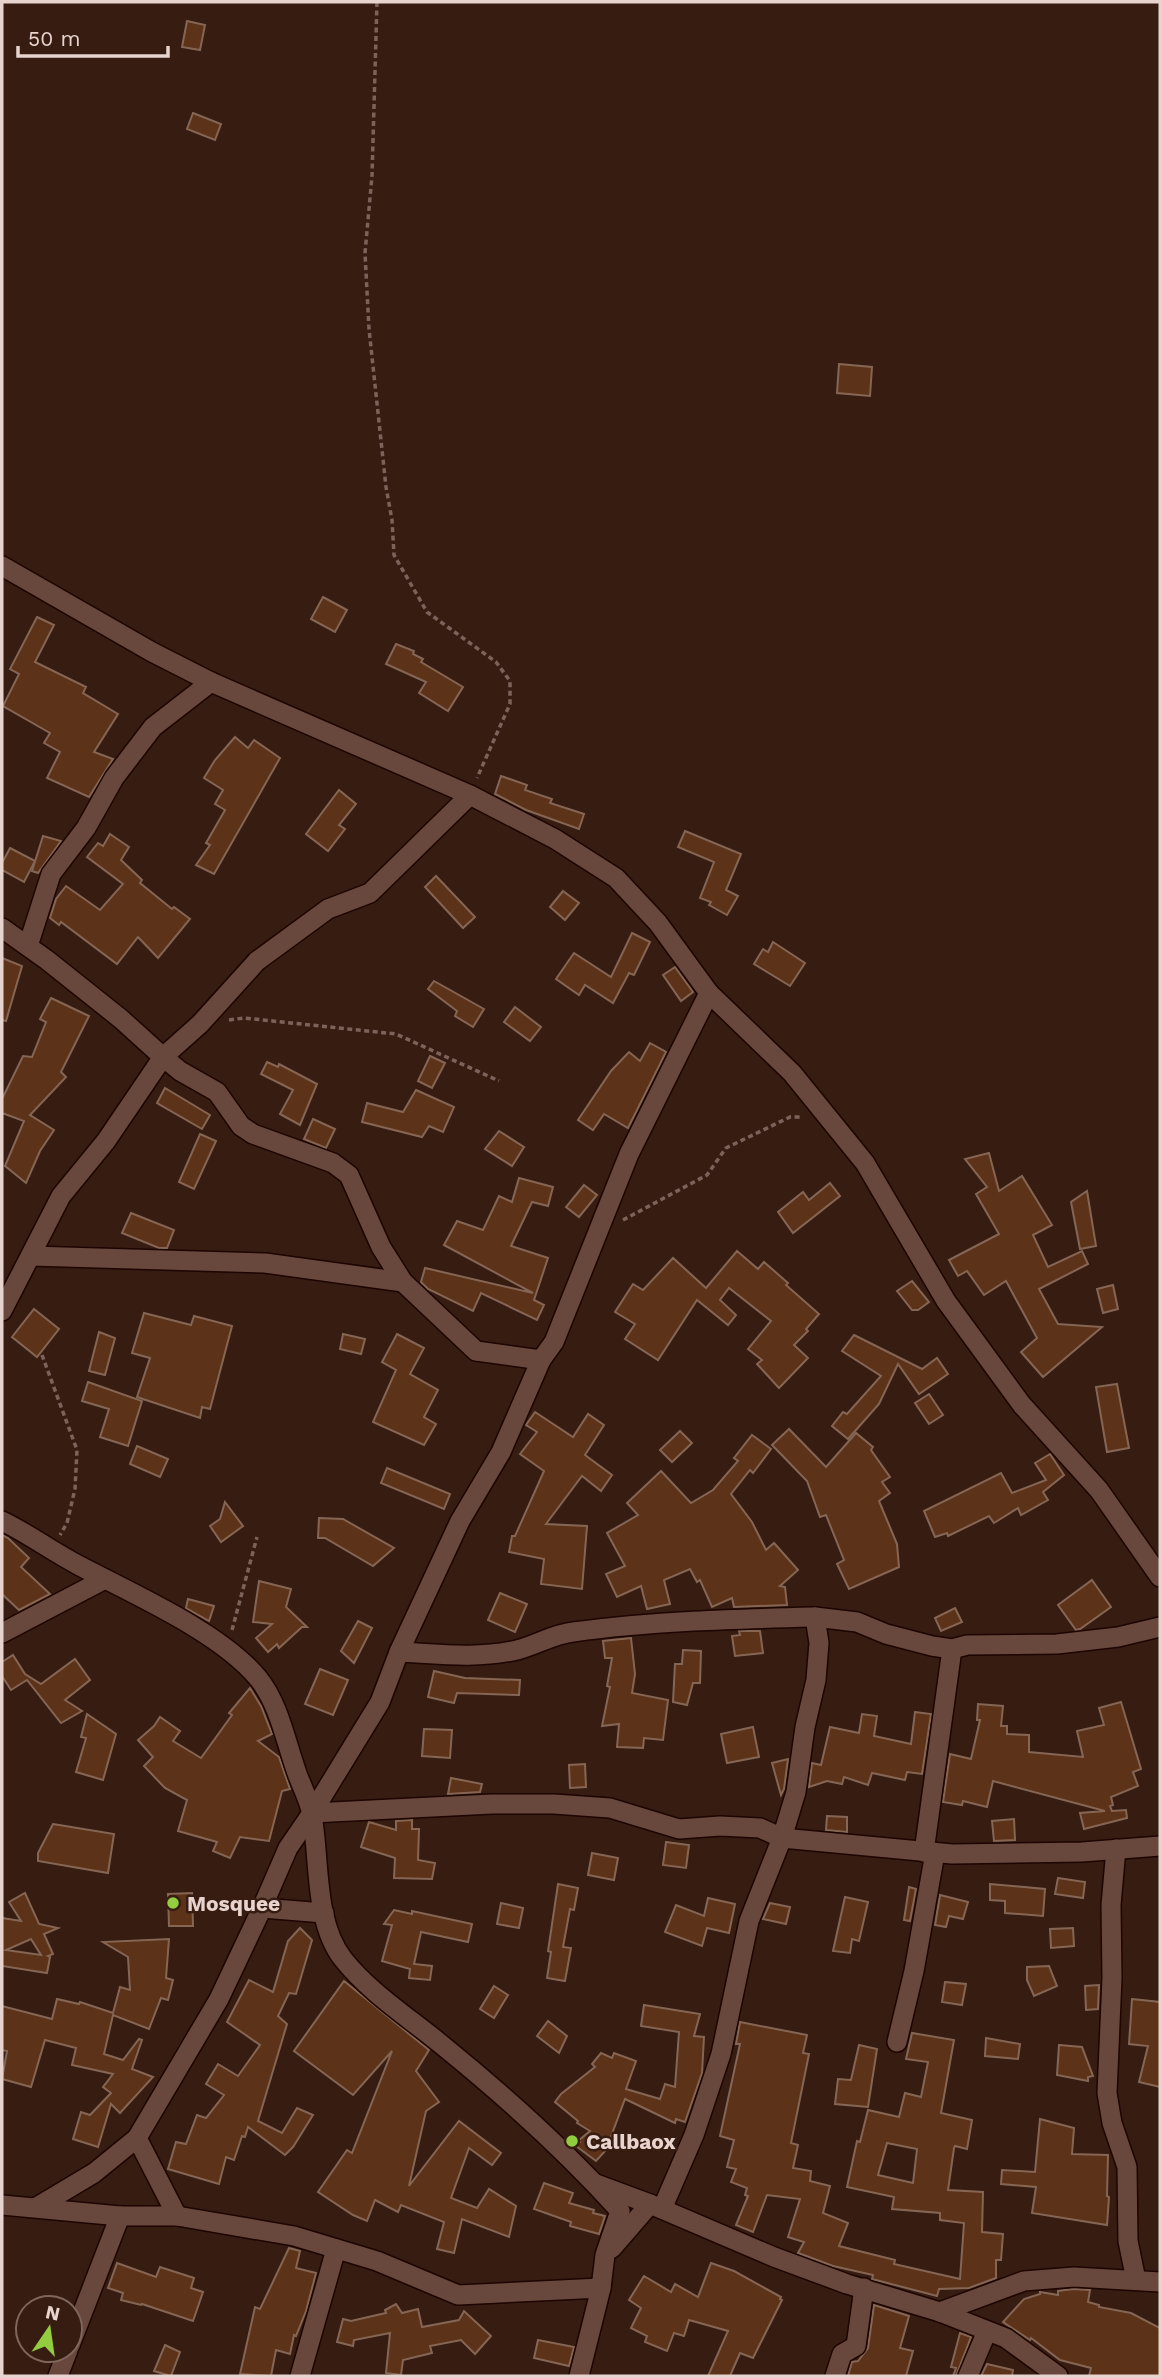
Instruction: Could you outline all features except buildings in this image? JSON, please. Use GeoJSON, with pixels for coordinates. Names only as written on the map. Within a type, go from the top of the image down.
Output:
{"type":"FeatureCollection","features":[{"type":"Feature","properties":{"kind":"street"},"geometry":{"type":"LineString","coordinates":[[2,566],[211,682],[470,795],[555,839],[616,878],[658,923],[709,993],[792,1073],[865,1163],[946,1301],[1022,1405],[1099,1490],[1160,1577]]}},
{"type":"Feature","properties":{"kind":"street"},"geometry":{"type":"LineString","coordinates":[[28,946],[51,874],[86,828],[114,778],[153,727],[211,682]]}},
{"type":"Feature","properties":{"kind":"street"},"geometry":{"type":"LineString","coordinates":[[2,1311],[61,1196],[106,1141],[163,1057],[200,1024],[257,961],[328,909],[370,893],[470,795]]}},
{"type":"Feature","properties":{"kind":"street"},"geometry":{"type":"LineString","coordinates":[[2,928],[121,1019],[180,1071],[217,1092],[242,1126],[253,1134],[333,1163],[349,1175],[381,1247],[403,1282],[476,1351],[541,1360]]}},
{"type":"Feature","properties":{"kind":"street"},"geometry":{"type":"LineString","coordinates":[[37,2207],[94,2173],[137,2138],[219,1999],[288,1848],[380,1702],[399,1652],[460,1521],[501,1452],[541,1360],[554,1342],[629,1154],[709,993]]}},
{"type":"Feature","properties":{"kind":"street"},"geometry":{"type":"LineString","coordinates":[[31,1256],[265,1262],[403,1282]]}},
{"type":"Feature","properties":{"kind":"street"},"geometry":{"type":"LineString","coordinates":[[2,1521],[22,1530],[226,1649],[259,1679],[276,1710],[312,1813],[324,1913],[329,1935],[341,1957],[371,1989],[529,2118],[620,2211],[605,2255],[601,2288],[579,2376]]}},
{"type":"Feature","properties":{"kind":"street"},"geometry":{"type":"LineString","coordinates":[[2,1633],[105,1579]]}},
{"type":"Feature","properties":{"kind":"street"},"geometry":{"type":"LineString","coordinates":[[399,1652],[473,1656],[517,1650],[568,1632],[627,1625],[738,1619],[815,1617],[857,1622],[920,1643],[952,1649],[967,1645],[1070,1642],[1118,1637],[1160,1628]]}},
{"type":"Feature","properties":{"kind":"street"},"geometry":{"type":"LineString","coordinates":[[605,2255],[656,2206],[694,2135],[721,2054],[749,1921],[782,1838],[796,1792],[805,1727],[816,1680],[819,1643],[815,1617]]}},
{"type":"Feature","properties":{"kind":"street"},"geometry":{"type":"LineString","coordinates":[[897,2042],[915,1971],[952,1649]]}},
{"type":"Feature","properties":{"kind":"street"},"geometry":{"type":"LineString","coordinates":[[312,1813],[492,1804],[554,1804],[610,1808],[679,1829],[720,1826],[760,1828],[782,1838],[930,1852],[1001,1854],[1160,1846]]}},
{"type":"Feature","properties":{"kind":"street"},"geometry":{"type":"LineString","coordinates":[[1116,1849],[1111,1905],[1112,1978],[1107,2093],[1112,2123],[1127,2167],[1128,2241],[1136,2280]]}},
{"type":"Feature","properties":{"kind":"street"},"geometry":{"type":"LineString","coordinates":[[262,1908],[324,1913]]}},
{"type":"Feature","properties":{"kind":"street"},"geometry":{"type":"LineString","coordinates":[[137,2138],[177,2216]]}},
{"type":"Feature","properties":{"kind":"street"},"geometry":{"type":"LineString","coordinates":[[595,2184],[656,2206],[774,2257],[940,2312],[987,2331],[1006,2339],[1058,2376]]}},
{"type":"Feature","properties":{"kind":"street"},"geometry":{"type":"LineString","coordinates":[[2,2205],[120,2216],[177,2216],[294,2236],[377,2262],[458,2295],[601,2288]]}},
{"type":"Feature","properties":{"kind":"street"},"geometry":{"type":"LineString","coordinates":[[84,2309],[120,2216]]}},
{"type":"Feature","properties":{"kind":"street"},"geometry":{"type":"LineString","coordinates":[[300,2376],[336,2249]]}},
{"type":"Feature","properties":{"kind":"street"},"geometry":{"type":"LineString","coordinates":[[940,2312],[1024,2281],[1074,2277],[1160,2282]]}},
{"type":"Feature","properties":{"kind":"street"},"geometry":{"type":"LineString","coordinates":[[835,2376],[842,2354],[856,2346],[864,2288]]}},
{"type":"Feature","properties":{"kind":"street"},"geometry":{"type":"LineString","coordinates":[[968,2376],[987,2331]]}},
{"type":"Feature","properties":{"kind":"path"},"geometry":{"type":"LineString","coordinates":[[377,2],[372,176],[365,253],[369,329],[394,555],[427,612],[496,662],[510,681],[510,704],[470,795]]}},
{"type":"Feature","properties":{"kind":"path"},"geometry":{"type":"LineString","coordinates":[[200,1024],[244,1018],[396,1034],[499,1081]]}},
{"type":"Feature","properties":{"kind":"path"},"geometry":{"type":"LineString","coordinates":[[595,1239],[636,1212],[707,1175],[726,1148],[790,1117],[828,1118]]}},
{"type":"Feature","properties":{"kind":"path"},"geometry":{"type":"LineString","coordinates":[[42,1355],[77,1450],[75,1489],[67,1523],[52,1549]]}},
{"type":"Feature","properties":{"kind":"path"},"geometry":{"type":"LineString","coordinates":[[226,1649],[257,1537]]}},
{"type":"Feature","properties":{"kind":"place","name":"Mosquee"},"geometry":{"type":"Point","coordinates":[173,1903]}},
{"type":"Feature","properties":{"kind":"place","name":"Callbaox"},"geometry":{"type":"Point","coordinates":[572,2141]}}]}
